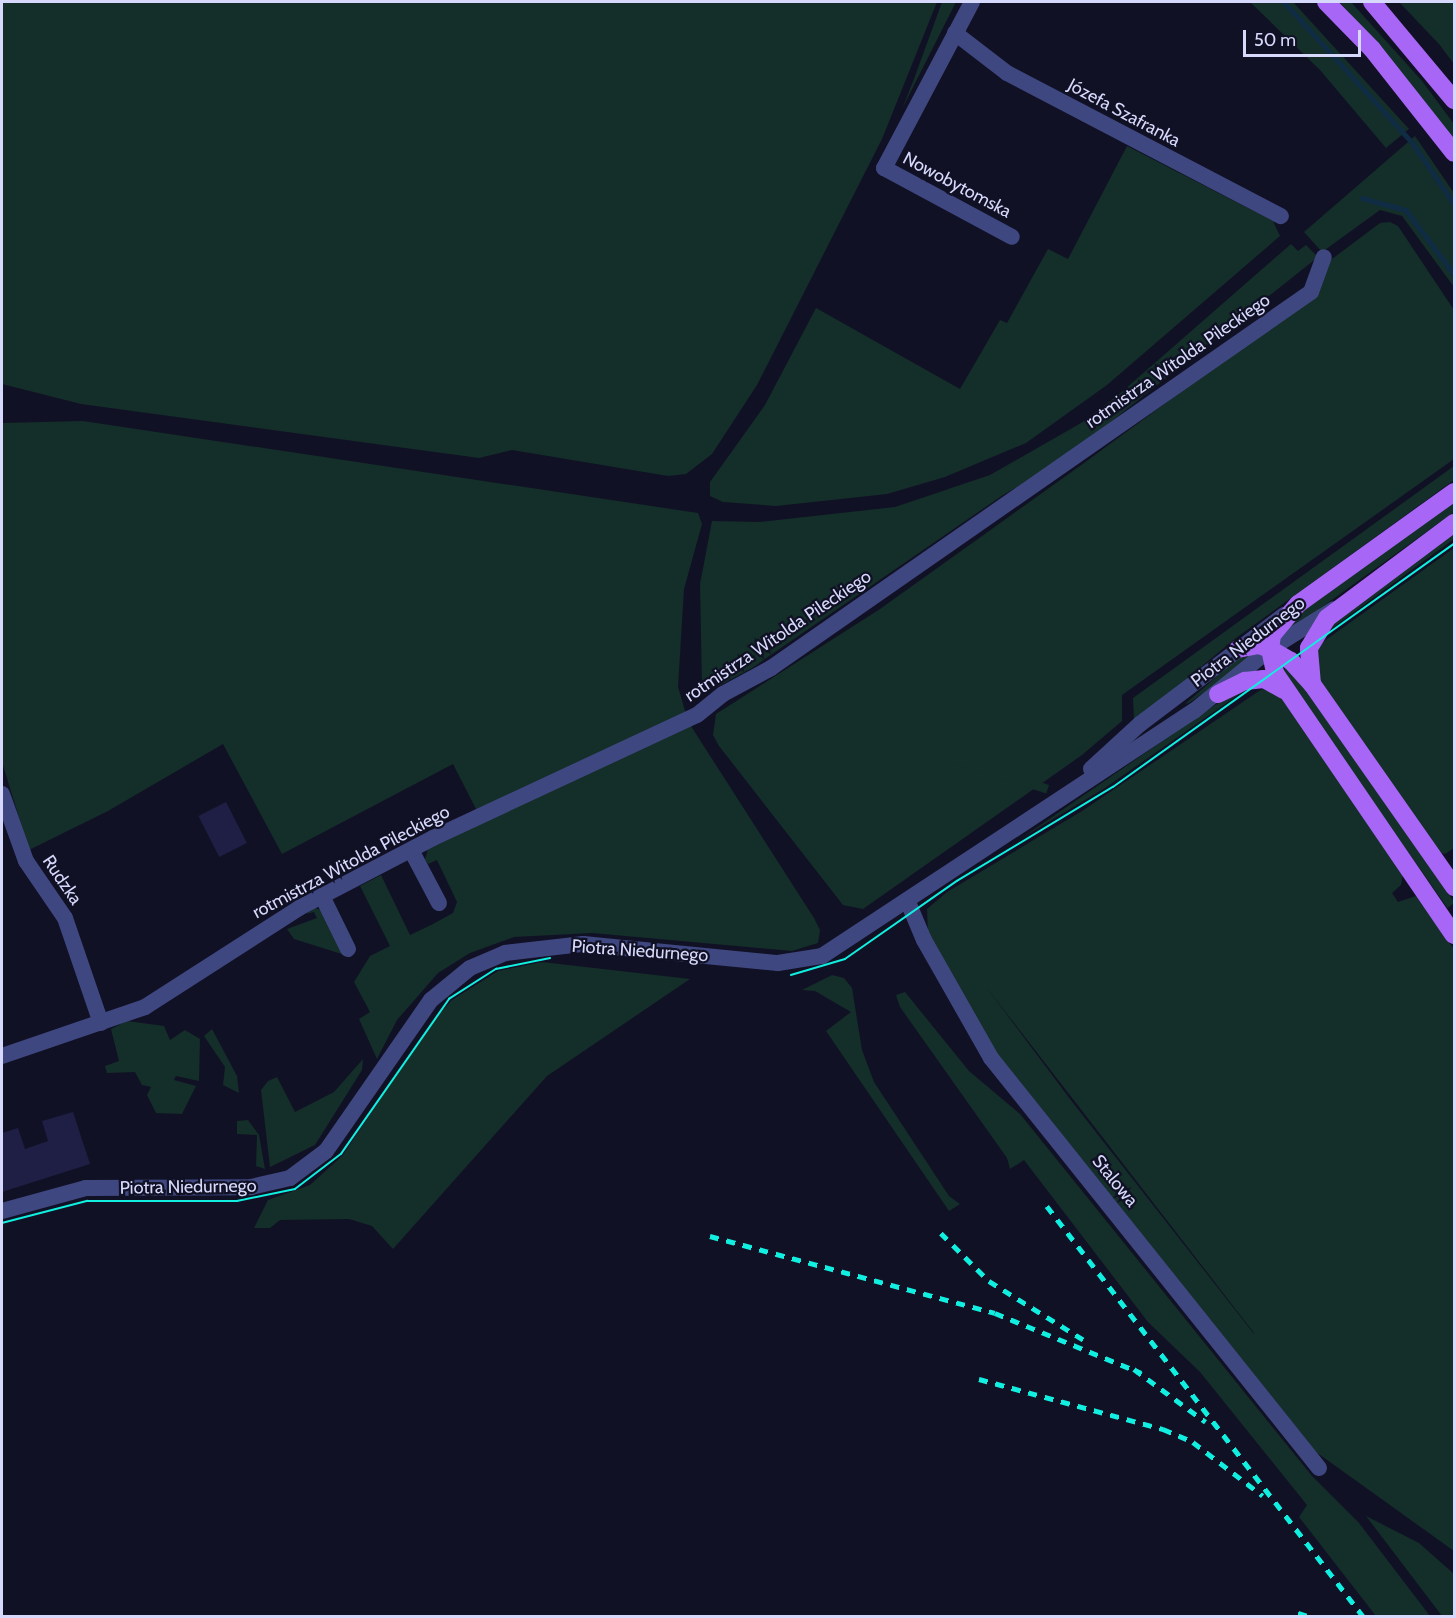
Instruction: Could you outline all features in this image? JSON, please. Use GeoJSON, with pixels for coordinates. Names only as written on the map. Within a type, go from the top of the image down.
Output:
{"type":"FeatureCollection","features":[{"type":"Feature","properties":{"kind":"main road"},"geometry":{"type":"LineString","coordinates":[[1326,2],[1372,49],[1455,153]]}},
{"type":"Feature","properties":{"kind":"main road"},"geometry":{"type":"LineString","coordinates":[[1372,2],[1455,100]]}},
{"type":"Feature","properties":{"kind":"main road","name":"Piotra Niedurnego"},"geometry":{"type":"LineString","coordinates":[[1298,604],[1455,492]]}},
{"type":"Feature","properties":{"kind":"main road","name":"Piotra Niedurnego"},"geometry":{"type":"LineString","coordinates":[[1340,605],[1455,523]]}},
{"type":"Feature","properties":{"kind":"main road"},"geometry":{"type":"LineString","coordinates":[[1298,604],[1276,628],[1270,649],[1275,672],[1455,935]]}},
{"type":"Feature","properties":{"kind":"main road"},"geometry":{"type":"LineString","coordinates":[[1312,684],[1312,640],[1340,605]]}},
{"type":"Feature","properties":{"kind":"main road"},"geometry":{"type":"LineString","coordinates":[[1238,649],[1259,645],[1270,649],[1291,661],[1312,684],[1455,887]]}},
{"type":"Feature","properties":{"kind":"main road"},"geometry":{"type":"LineString","coordinates":[[1218,694],[1264,679],[1292,697]]}},
{"type":"Feature","properties":{"kind":"street"},"geometry":{"type":"LineString","coordinates":[[955,33],[972,2]]}},
{"type":"Feature","properties":{"kind":"street","name":"Nowobytomska"},"geometry":{"type":"LineString","coordinates":[[955,33],[884,168],[1012,237]]}},
{"type":"Feature","properties":{"kind":"street","name":"Józefa Szafranka"},"geometry":{"type":"LineString","coordinates":[[955,33],[1017,79],[1281,216]]}},
{"type":"Feature","properties":{"kind":"street","name":"rotmistrza Witolda Pileckiego"},"geometry":{"type":"LineString","coordinates":[[2,1056],[151,1004],[322,896],[411,850],[697,715],[723,694],[771,668],[1311,292],[1324,257]]}},
{"type":"Feature","properties":{"kind":"street","name":"Piotra Niedurnego"},"geometry":{"type":"LineString","coordinates":[[1052,804],[1140,724],[1298,604]]}},
{"type":"Feature","properties":{"kind":"street","name":"Piotra Niedurnego"},"geometry":{"type":"LineString","coordinates":[[2,1211],[86,1188],[251,1187],[296,1175],[332,1144],[431,1000],[459,975],[494,956],[525,948],[583,944],[778,963],[808,961],[838,948],[1218,694],[1270,649],[1340,605]]}},
{"type":"Feature","properties":{"kind":"street","name":"Rudzka"},"geometry":{"type":"LineString","coordinates":[[2,794],[26,861],[65,918],[101,1023]]}},
{"type":"Feature","properties":{"kind":"street"},"geometry":{"type":"LineString","coordinates":[[411,850],[439,903]]}},
{"type":"Feature","properties":{"kind":"street"},"geometry":{"type":"LineString","coordinates":[[322,896],[348,949]]}},
{"type":"Feature","properties":{"kind":"street","name":"Stalowa"},"geometry":{"type":"LineString","coordinates":[[909,902],[924,940],[991,1058],[1319,1468]]}},
{"type":"Feature","properties":{"kind":"green space"},"geometry":{"type":"Polygon","coordinates":[[[2,2],[937,2],[882,139],[757,385],[712,454],[686,474],[668,476],[512,450],[479,458],[81,404],[2,384],[2,2]]]}},
{"type":"Feature","properties":{"kind":"green space"},"geometry":{"type":"Polygon","coordinates":[[[942,2],[956,2],[902,109],[914,79],[942,2]]]}},
{"type":"Feature","properties":{"kind":"green space"},"geometry":{"type":"Polygon","coordinates":[[[1250,2],[1293,2],[1409,129],[1386,148],[1320,70],[1250,2]]]}},
{"type":"Feature","properties":{"kind":"green space"},"geometry":{"type":"Polygon","coordinates":[[[1340,2],[1351,2],[1422,81],[1454,124],[1454,138],[1340,2]]]}},
{"type":"Feature","properties":{"kind":"green space"},"geometry":{"type":"Polygon","coordinates":[[[1399,2],[1454,2],[1454,64],[1439,44],[1399,2]]]}},
{"type":"Feature","properties":{"kind":"green space"},"geometry":{"type":"Polygon","coordinates":[[[1415,136],[1454,193],[1454,287],[1402,216],[1380,210],[1322,252],[1304,232],[1415,136]]]}},
{"type":"Feature","properties":{"kind":"green space"},"geometry":{"type":"Polygon","coordinates":[[[1127,146],[1273,221],[1280,236],[1107,385],[1026,443],[945,477],[887,494],[776,506],[723,502],[710,496],[710,482],[765,405],[816,308],[960,389],[1000,320],[1007,323],[1048,249],[1068,259],[1127,146]]]}},
{"type":"Feature","properties":{"kind":"green space"},"geometry":{"type":"Polygon","coordinates":[[[1390,222],[1398,226],[1454,310],[1454,459],[1122,695],[1122,721],[1082,755],[863,909],[843,905],[719,746],[713,735],[716,714],[880,609],[1084,463],[1313,295],[1328,262],[1380,223],[1390,222]]]}},
{"type":"Feature","properties":{"kind":"green space"},"geometry":{"type":"Polygon","coordinates":[[[1291,244],[1298,251],[1306,245],[1318,257],[1058,464],[1003,495],[752,668],[711,690],[702,686],[700,584],[712,521],[759,522],[895,507],[990,475],[1081,423],[1117,396],[1291,244]]]}},
{"type":"Feature","properties":{"kind":"green space"},"geometry":{"type":"Polygon","coordinates":[[[83,421],[698,513],[702,524],[684,589],[678,687],[686,714],[477,811],[453,764],[282,854],[223,744],[108,811],[29,850],[2,762],[2,423],[83,421]]]}},
{"type":"Feature","properties":{"kind":"green space"},"geometry":{"type":"Polygon","coordinates":[[[1454,466],[1454,480],[1236,638],[1134,722],[1133,698],[1454,466]]]}},
{"type":"Feature","properties":{"kind":"green space"},"geometry":{"type":"Polygon","coordinates":[[[1454,501],[1454,512],[1279,638],[1283,626],[1454,501]]]}},
{"type":"Feature","properties":{"kind":"green space"},"geometry":{"type":"Polygon","coordinates":[[[1454,533],[1454,539],[1320,637],[1325,629],[1454,533]]]}},
{"type":"Feature","properties":{"kind":"green space"},"geometry":{"type":"Polygon","coordinates":[[[1454,548],[1454,848],[1445,854],[1437,852],[1319,679],[1316,647],[1454,548]]]}},
{"type":"Feature","properties":{"kind":"green space"},"geometry":{"type":"Polygon","coordinates":[[[1257,655],[1189,703],[1185,704],[1238,658],[1257,655]]]}},
{"type":"Feature","properties":{"kind":"green space"},"geometry":{"type":"Polygon","coordinates":[[[1289,666],[1454,902],[1447,908],[1282,671],[1289,666]]]}},
{"type":"Feature","properties":{"kind":"green space"},"geometry":{"type":"Polygon","coordinates":[[[1251,686],[1105,788],[1020,839],[1234,692],[1251,686]]]}},
{"type":"Feature","properties":{"kind":"green space"},"geometry":{"type":"Polygon","coordinates":[[[1262,689],[1274,691],[1283,700],[1403,873],[1401,885],[1392,893],[1398,902],[1416,896],[1454,949],[1454,1551],[1316,1452],[1002,1063],[928,935],[927,909],[947,892],[1082,811],[1262,689]],[[987,988],[1070,1099],[1254,1333],[987,988]]]}},
{"type":"Feature","properties":{"kind":"green space"},"geometry":{"type":"Polygon","coordinates":[[[845,719],[1049,785],[1046,794],[842,727],[845,719]]]}},
{"type":"Feature","properties":{"kind":"green space"},"geometry":{"type":"Polygon","coordinates":[[[689,723],[814,918],[820,930],[818,943],[792,951],[592,933],[514,937],[470,953],[438,973],[397,1020],[377,1059],[359,1019],[370,1012],[354,982],[370,956],[390,946],[360,886],[381,875],[410,935],[431,925],[453,913],[457,902],[437,860],[428,864],[425,859],[428,849],[689,723]]]}},
{"type":"Feature","properties":{"kind":"green space"},"geometry":{"type":"Polygon","coordinates":[[[315,908],[321,910],[345,955],[294,939],[287,929],[317,918],[314,912],[306,914],[315,908]]]}},
{"type":"Feature","properties":{"kind":"green space"},"geometry":{"type":"Polygon","coordinates":[[[542,962],[690,979],[547,1076],[393,1249],[372,1226],[349,1219],[280,1220],[270,1228],[254,1228],[268,1200],[310,1185],[343,1155],[430,1024],[452,1000],[498,971],[542,962]]]}},
{"type":"Feature","properties":{"kind":"green space"},"geometry":{"type":"Polygon","coordinates":[[[832,975],[844,978],[852,988],[862,1050],[874,1082],[949,1196],[960,1204],[949,1211],[826,1031],[851,1012],[815,991],[802,990],[832,975]]]}},
{"type":"Feature","properties":{"kind":"green space"},"geometry":{"type":"Polygon","coordinates":[[[905,992],[969,1071],[1020,1114],[1312,1476],[1359,1523],[1430,1616],[1376,1616],[1299,1517],[1307,1505],[1200,1372],[1148,1322],[1024,1160],[1010,1169],[1007,1158],[900,1007],[896,995],[905,992]]]}},
{"type":"Feature","properties":{"kind":"green space"},"geometry":{"type":"Polygon","coordinates":[[[127,1021],[164,1026],[170,1040],[185,1030],[200,1039],[199,1081],[176,1076],[174,1080],[196,1086],[182,1114],[156,1113],[147,1095],[151,1087],[142,1085],[135,1072],[107,1073],[105,1066],[119,1061],[111,1029],[127,1021]]]}},
{"type":"Feature","properties":{"kind":"green space"},"geometry":{"type":"Polygon","coordinates":[[[212,1029],[237,1076],[239,1093],[223,1085],[225,1067],[204,1036],[212,1029]]]}},
{"type":"Feature","properties":{"kind":"green space"},"geometry":{"type":"Polygon","coordinates":[[[363,1059],[362,1070],[315,1145],[270,1167],[261,1090],[268,1081],[277,1077],[295,1112],[334,1092],[363,1059]]]}},
{"type":"Feature","properties":{"kind":"green space"},"geometry":{"type":"Polygon","coordinates":[[[248,1120],[259,1135],[265,1169],[256,1166],[257,1135],[237,1134],[237,1121],[248,1120]]]}},
{"type":"Feature","properties":{"kind":"green space"},"geometry":{"type":"Polygon","coordinates":[[[1366,1516],[1419,1543],[1454,1574],[1454,1616],[1442,1616],[1366,1516]]]}},
{"type":"Feature","properties":{"kind":"building"},"geometry":{"type":"Polygon","coordinates":[[[226,802],[247,843],[219,857],[198,816],[226,802]]]}},
{"type":"Feature","properties":{"kind":"building"},"geometry":{"type":"Polygon","coordinates":[[[73,1112],[90,1164],[2,1192],[2,1133],[18,1128],[25,1149],[48,1141],[42,1121],[73,1112]]]}},
{"type":"Feature","properties":{"kind":"waterway"},"geometry":{"type":"LineString","coordinates":[[1284,2],[1412,142],[1454,204]]}},
{"type":"Feature","properties":{"kind":"waterway"},"geometry":{"type":"LineString","coordinates":[[1362,198],[1406,210],[1454,274]]}},
{"type":"Feature","properties":{"kind":"tram line"},"geometry":{"type":"LineString","coordinates":[[791,975],[845,959],[957,881],[1113,787],[1454,544]]}},
{"type":"Feature","properties":{"kind":"tram line"},"geometry":{"type":"LineString","coordinates":[[2,1223],[87,1201],[237,1201],[295,1189],[341,1154],[449,999],[496,969],[550,958]]}},
{"type":"Feature","properties":{"kind":"railway"},"geometry":{"type":"LineString","coordinates":[[1047,1206],[1363,1616]]}},
{"type":"Feature","properties":{"kind":"railway"},"geometry":{"type":"LineString","coordinates":[[941,1233],[989,1281],[1087,1342]]}},
{"type":"Feature","properties":{"kind":"railway"},"geometry":{"type":"LineString","coordinates":[[710,1236],[995,1313],[1141,1373]]}},
{"type":"Feature","properties":{"kind":"railway"},"geometry":{"type":"LineString","coordinates":[[1134,1369],[1206,1422]]}},
{"type":"Feature","properties":{"kind":"railway"},"geometry":{"type":"LineString","coordinates":[[979,1379],[1163,1429],[1193,1442],[1263,1496]]}},
{"type":"Feature","properties":{"kind":"railway"},"geometry":{"type":"LineString","coordinates":[[1298,1613],[1308,1616]]}}]}
